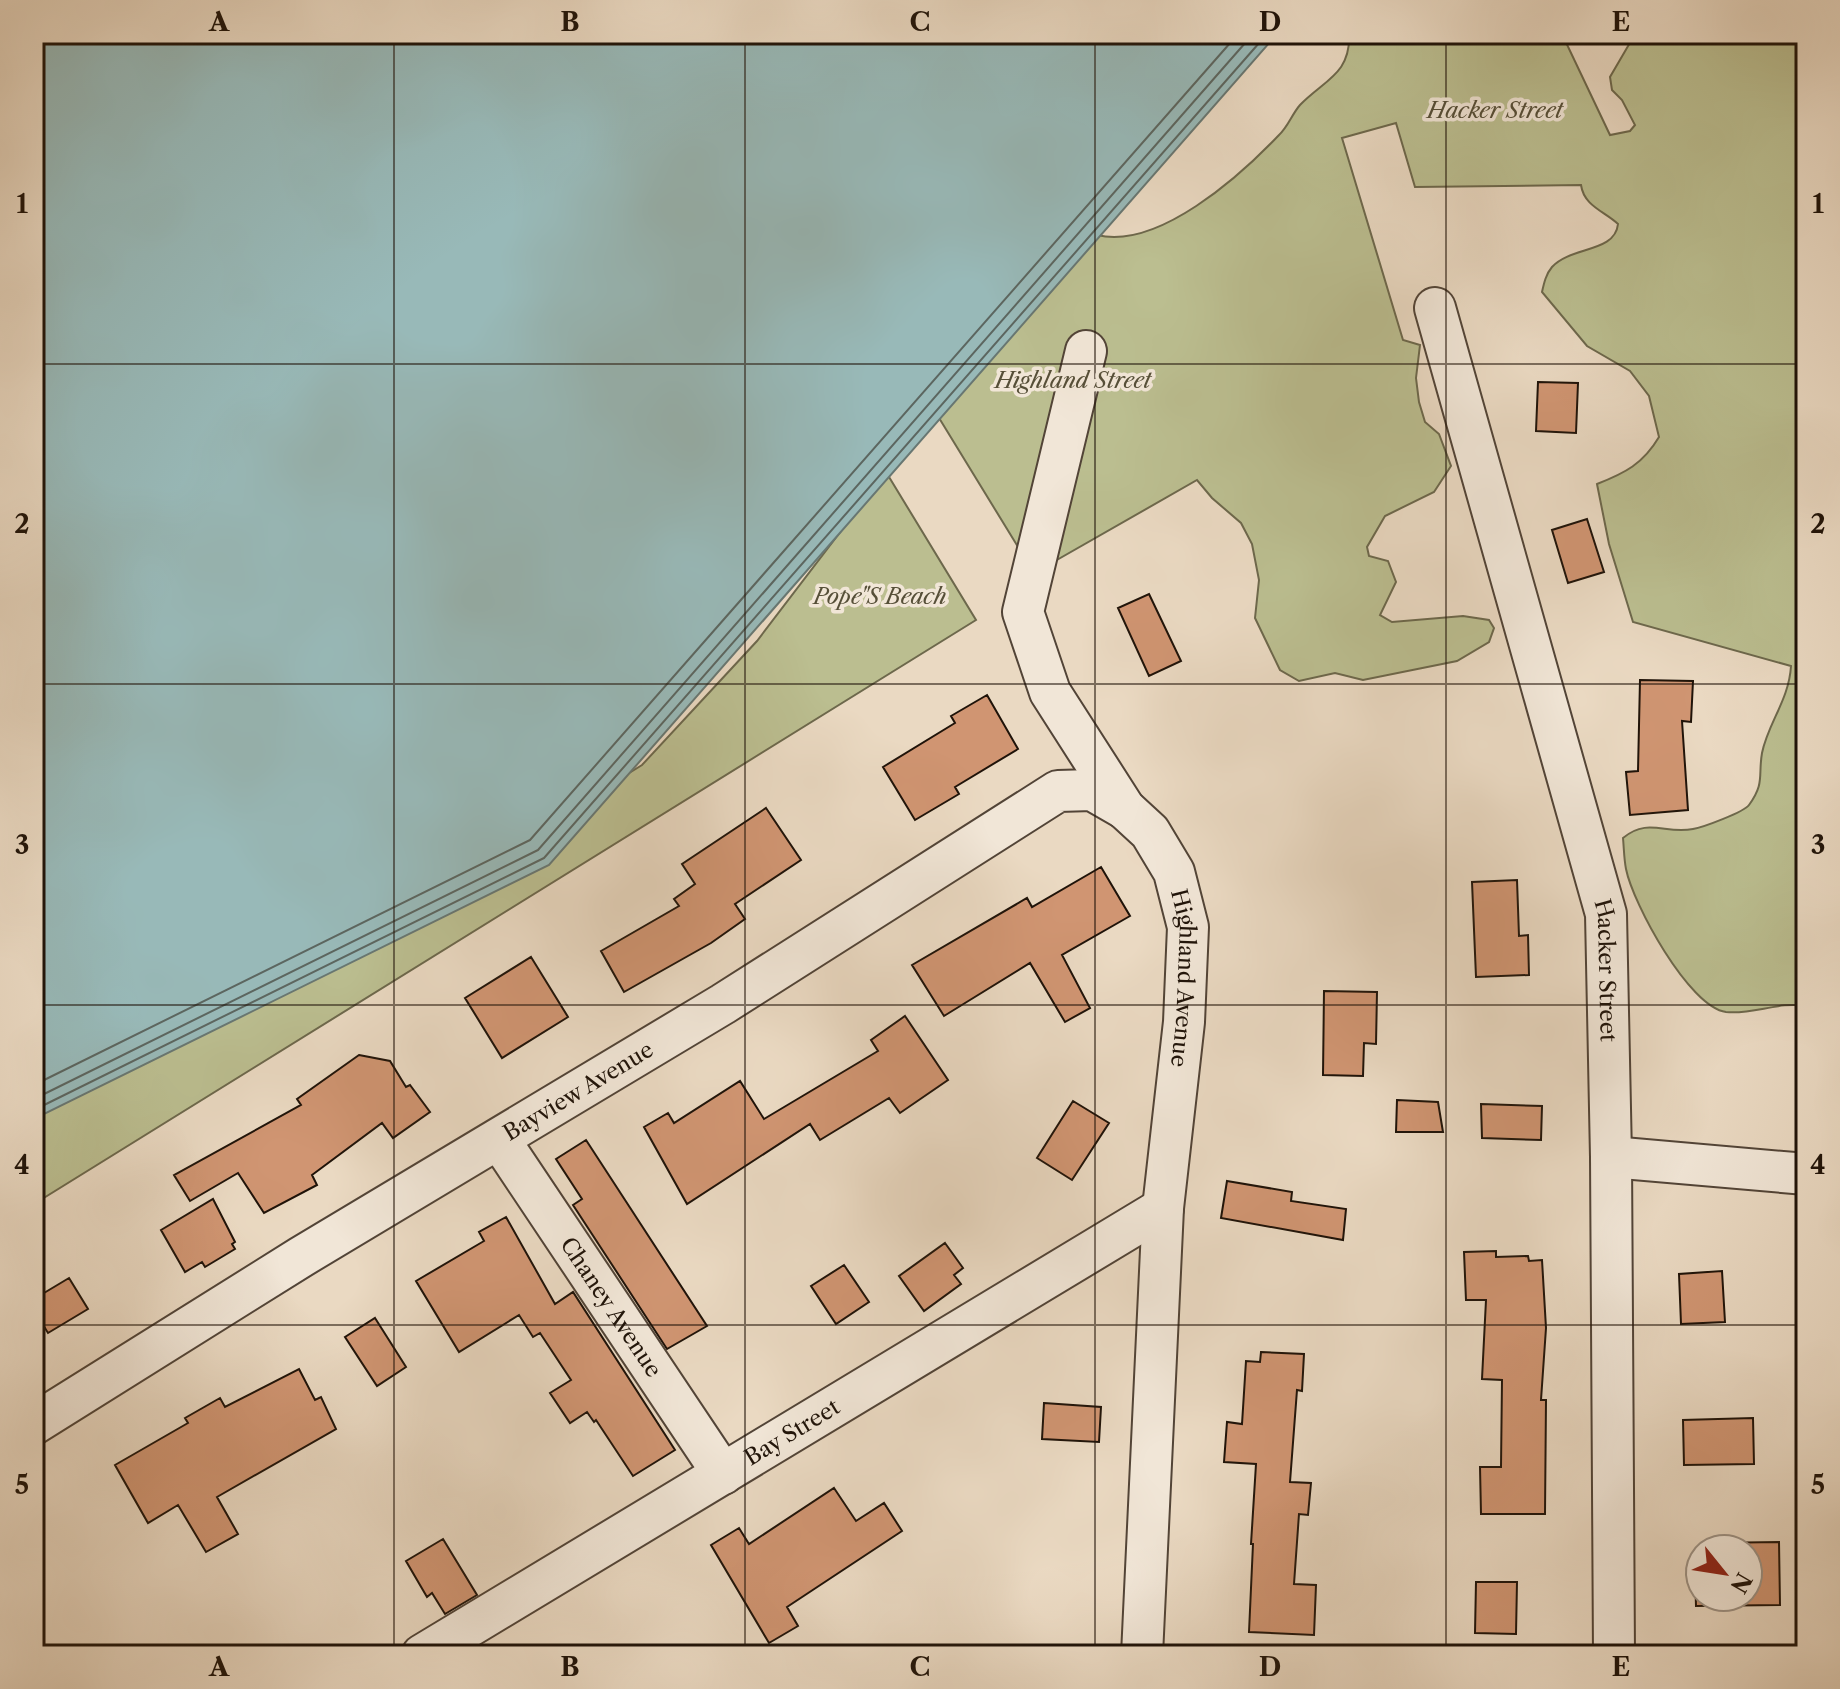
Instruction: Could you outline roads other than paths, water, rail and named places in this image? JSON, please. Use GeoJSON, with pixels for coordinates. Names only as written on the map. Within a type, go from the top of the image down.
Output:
{"type":"FeatureCollection","features":[{"type":"Feature","properties":{"kind":"street","name":"Hacker Street"},"geometry":{"type":"LineString","coordinates":[[1435,308],[1606,914],[1614,1655]]}},
{"type":"Feature","properties":{"kind":"street","name":"Highland Avenue"},"geometry":{"type":"LineString","coordinates":[[1086,351],[1023,612],[1050,692],[1125,809],[1150,832],[1174,872],[1188,927],[1184,1022],[1163,1208],[1142,1655]]}},
{"type":"Feature","properties":{"kind":"street","name":"Bayview Avenue"},"geometry":{"type":"LineString","coordinates":[[34,1424],[301,1257],[723,1004],[1058,791],[1092,790],[1125,809]]}},
{"type":"Feature","properties":{"kind":"street","name":"Chaney Avenue"},"geometry":{"type":"LineString","coordinates":[[499,1139],[723,1474]]}},
{"type":"Feature","properties":{"kind":"street"},"geometry":{"type":"LineString","coordinates":[[1611,1157],[1806,1174]]}},
{"type":"Feature","properties":{"kind":"street","name":"Bay Street"},"geometry":{"type":"LineString","coordinates":[[422,1655],[1163,1208]]}},
{"type":"Feature","properties":{"kind":"water"},"geometry":{"type":"Polygon","coordinates":[[[34,34],[1277,34],[549,865],[34,1119],[34,34]]]}},
{"type":"Feature","properties":{"kind":"park label","name":"Highland Street"},"geometry":{"type":"Point","coordinates":[1073,380]}},
{"type":"Feature","properties":{"kind":"park label","name":"Pope\"S Beach"},"geometry":{"type":"Point","coordinates":[880,596]}}]}
